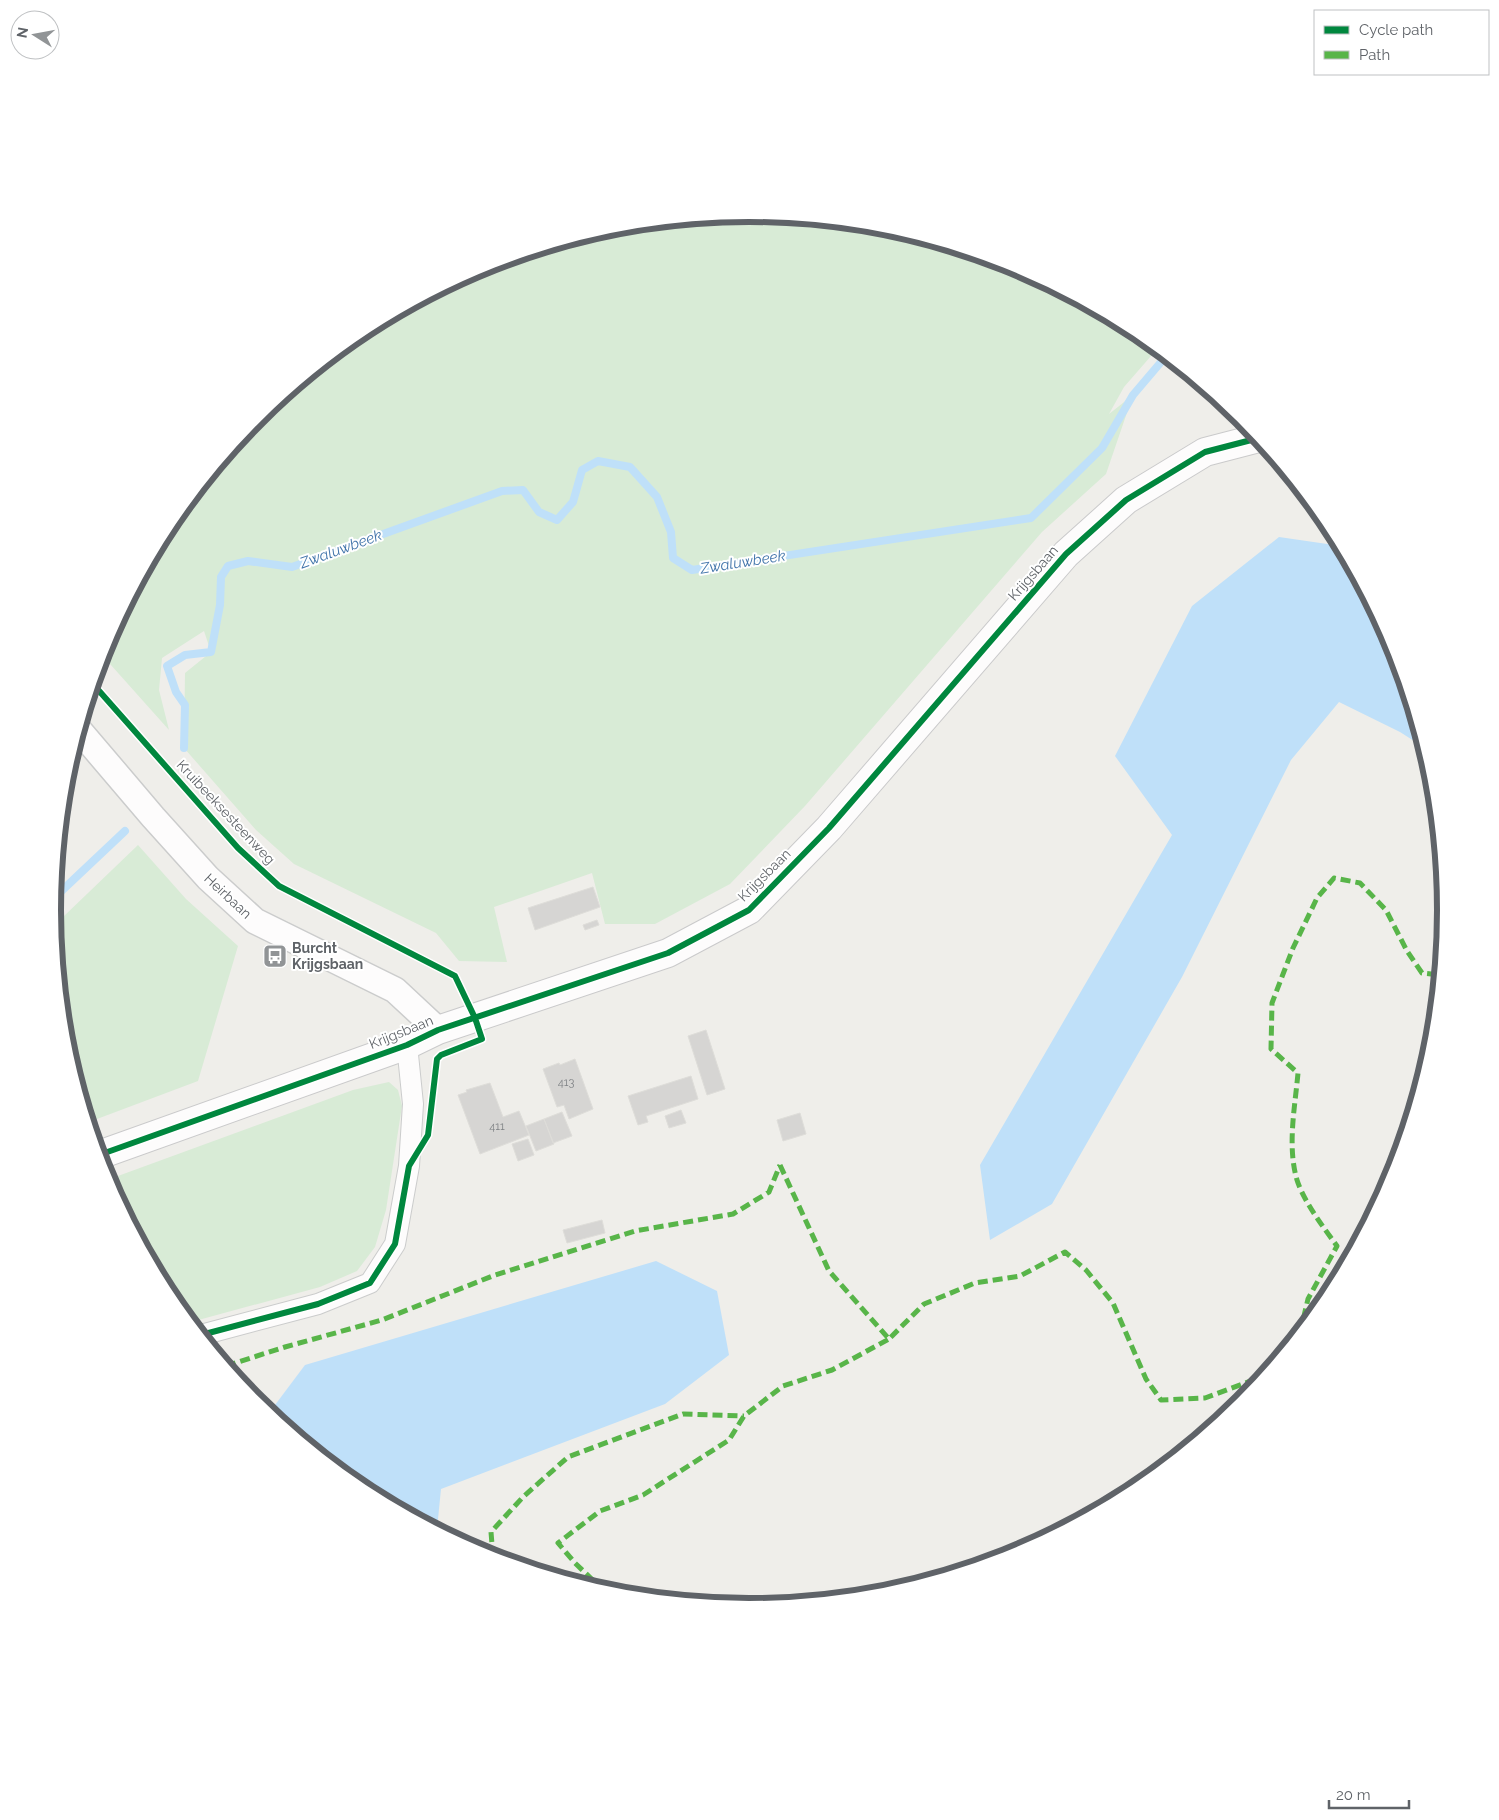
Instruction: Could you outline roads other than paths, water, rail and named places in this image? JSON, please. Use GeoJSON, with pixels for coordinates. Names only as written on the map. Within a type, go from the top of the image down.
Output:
{"type":"FeatureCollection","features":[{"type":"Feature","properties":{"kind":"main road","name":"Krijgsbaan"},"geometry":{"type":"LineString","coordinates":[[106,1152],[407,1045],[438,1030],[668,953],[749,910],[829,828],[1066,554],[1126,500],[1205,452],[1252,440]]}},
{"type":"Feature","properties":{"kind":"street","name":"Heirbaan"},"geometry":{"type":"LineString","coordinates":[[84,736],[208,878],[255,921],[395,990],[438,1030]]}},
{"type":"Feature","properties":{"kind":"street","name":"Krijgsbaan"},"geometry":{"type":"LineString","coordinates":[[207,1333],[318,1304],[370,1283],[395,1244],[409,1166],[414,1104],[407,1045]]}},
{"type":"Feature","properties":{"kind":"water"},"geometry":{"type":"Polygon","coordinates":[[[1279,537],[1333,545],[1367,606],[1385,647],[1401,689],[1417,743],[1400,732],[1339,702],[1291,760],[1182,977],[1052,1204],[990,1240],[980,1165],[1172,835],[1115,756],[1192,606],[1279,537]]]}},
{"type":"Feature","properties":{"kind":"water"},"geometry":{"type":"Polygon","coordinates":[[[656,1261],[717,1291],[729,1355],[665,1404],[441,1489],[438,1523],[405,1506],[367,1482],[331,1456],[274,1407],[305,1365],[656,1261]]]}},
{"type":"Feature","properties":{"kind":"waterway","name":"Zwaluwbeek"},"geometry":{"type":"LineString","coordinates":[[184,748],[185,705],[176,692],[167,666],[185,655],[211,652],[220,605],[221,577],[228,566],[248,561],[292,567],[502,491],[523,490],[539,512],[557,520],[573,502],[582,470],[598,461],[630,467],[657,497],[671,532],[673,558],[692,570],[1031,518],[1102,448],[1133,395],[1163,360]]}},
{"type":"Feature","properties":{"kind":"waterway","name":"Zwaluwbeek"},"geometry":{"type":"LineString","coordinates":[[62,891],[125,831]]}},
{"type":"Feature","properties":{"kind":"place","name":"Burcht Krijgsbaan"},"geometry":{"type":"Point","coordinates":[275,956]}}]}
